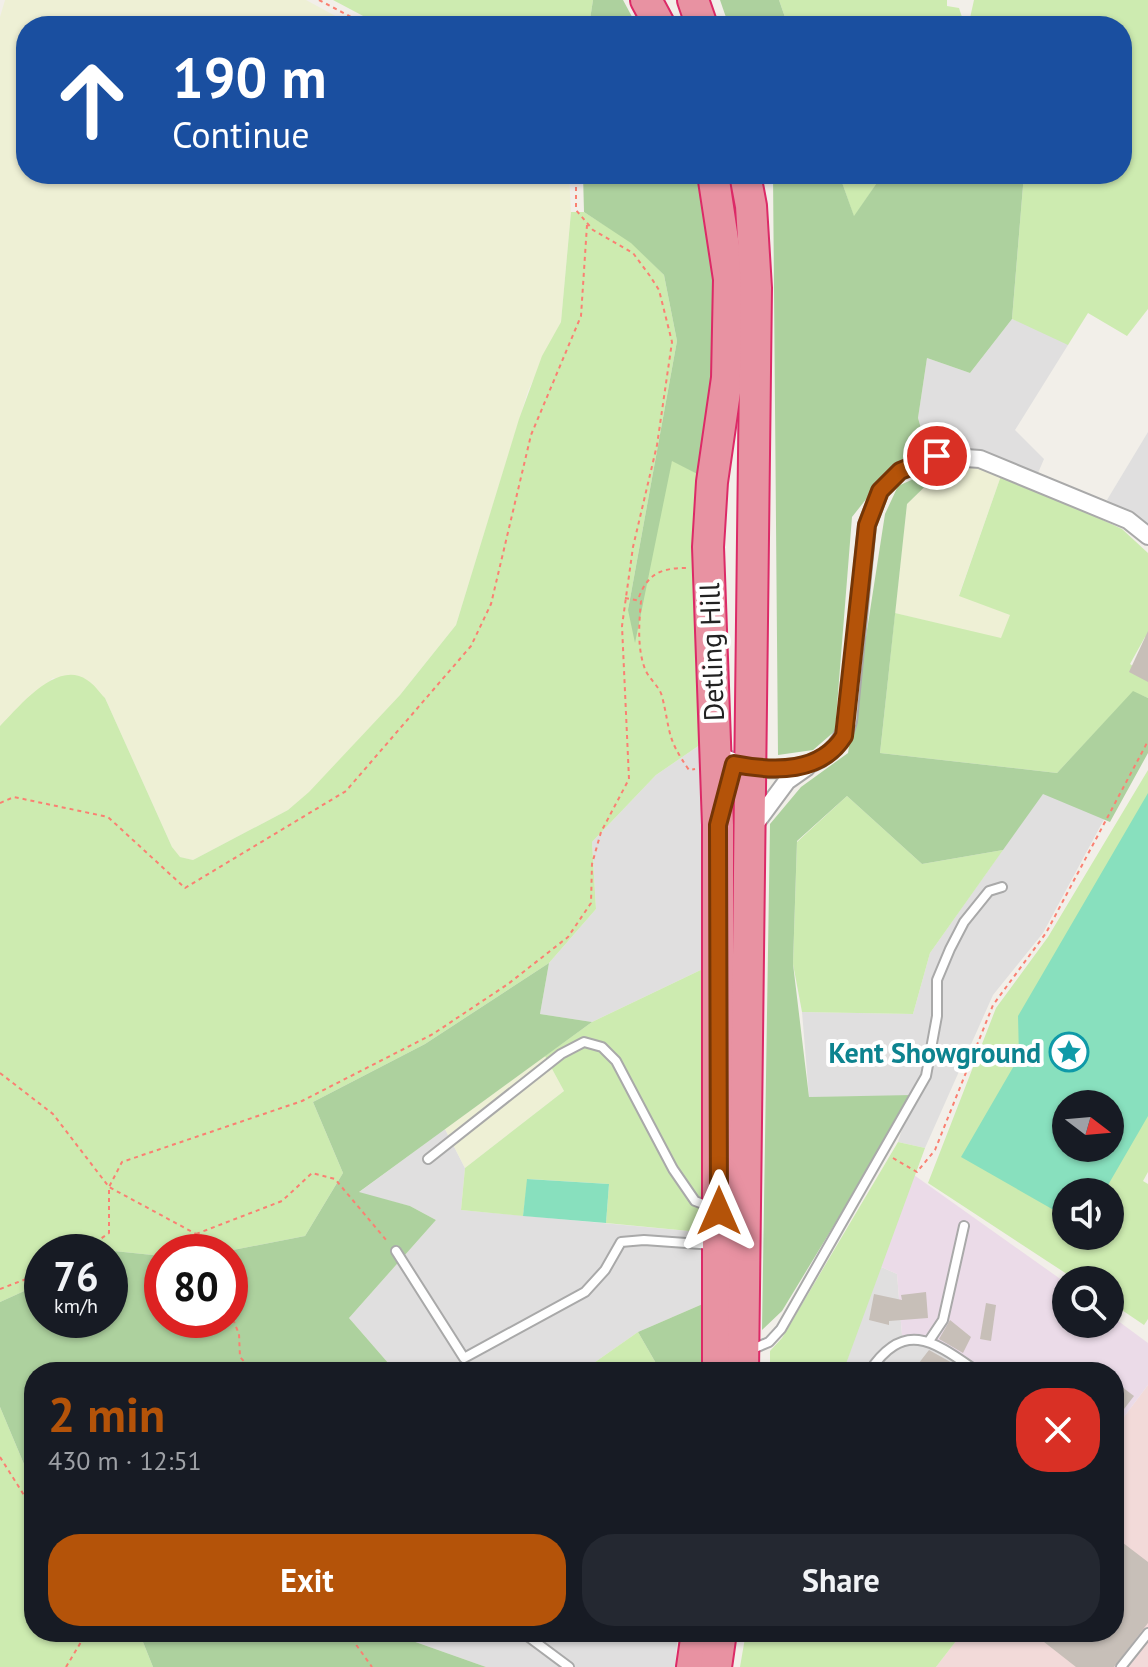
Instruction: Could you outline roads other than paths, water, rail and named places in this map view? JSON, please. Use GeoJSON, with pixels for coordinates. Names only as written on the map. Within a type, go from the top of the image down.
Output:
{"type":"FeatureCollection","features":[{"type":"Feature","properties":{"kind":"highway","name":"Detling Hill"},"geometry":{"type":"LineString","coordinates":[[715,184],[729,279],[727,378],[712,482],[709,569],[737,765],[751,830],[744,1362]]}},
{"type":"Feature","properties":{"kind":"highway","name":"Detling Hill"},"geometry":{"type":"LineString","coordinates":[[718,1362],[718,825],[737,765],[756,288],[746,184]]}},
{"type":"Feature","properties":{"kind":"highway"},"geometry":{"type":"LineString","coordinates":[[692,1667],[696,1642]]}},
{"type":"Feature","properties":{"kind":"highway"},"geometry":{"type":"LineString","coordinates":[[716,1667],[720,1642]]}},
{"type":"Feature","properties":{"kind":"street"},"geometry":{"type":"LineString","coordinates":[[751,830],[787,781],[828,757],[844,736],[867,525],[880,491],[900,471],[937,456],[980,459],[1128,520],[1148,536]]}},
{"type":"Feature","properties":{"kind":"street"},"geometry":{"type":"LineString","coordinates":[[737,765],[808,766]]}},
{"type":"Feature","properties":{"kind":"street"},"geometry":{"type":"LineString","coordinates":[[737,765],[772,800]]}},
{"type":"Feature","properties":{"kind":"lane"},"geometry":{"type":"LineString","coordinates":[[744,1362],[781,1329],[926,1076],[937,1016],[937,980],[964,922],[989,891],[1002,887]]}},
{"type":"Feature","properties":{"kind":"lane"},"geometry":{"type":"LineString","coordinates":[[428,1159],[561,1054],[584,1042],[602,1047],[616,1061],[673,1169],[695,1201],[719,1211]]}},
{"type":"Feature","properties":{"kind":"lane"},"geometry":{"type":"LineString","coordinates":[[929,1341],[943,1320],[964,1226]]}},
{"type":"Feature","properties":{"kind":"lane"},"geometry":{"type":"LineString","coordinates":[[396,1251],[464,1358],[585,1292],[605,1270],[621,1242],[644,1240],[719,1246]]}},
{"type":"Feature","properties":{"kind":"lane"},"geometry":{"type":"LineString","coordinates":[[875,1362],[900,1340],[929,1341],[962,1362]]}},
{"type":"Feature","properties":{"kind":"lane"},"geometry":{"type":"LineString","coordinates":[[1121,1667],[1148,1633]]}},
{"type":"Feature","properties":{"kind":"lane"},"geometry":{"type":"LineString","coordinates":[[535,1642],[569,1667]]}},
{"type":"Feature","properties":{"kind":"place","name":"Kent Showground"},"geometry":{"type":"Point","coordinates":[1069,1052]}}]}
